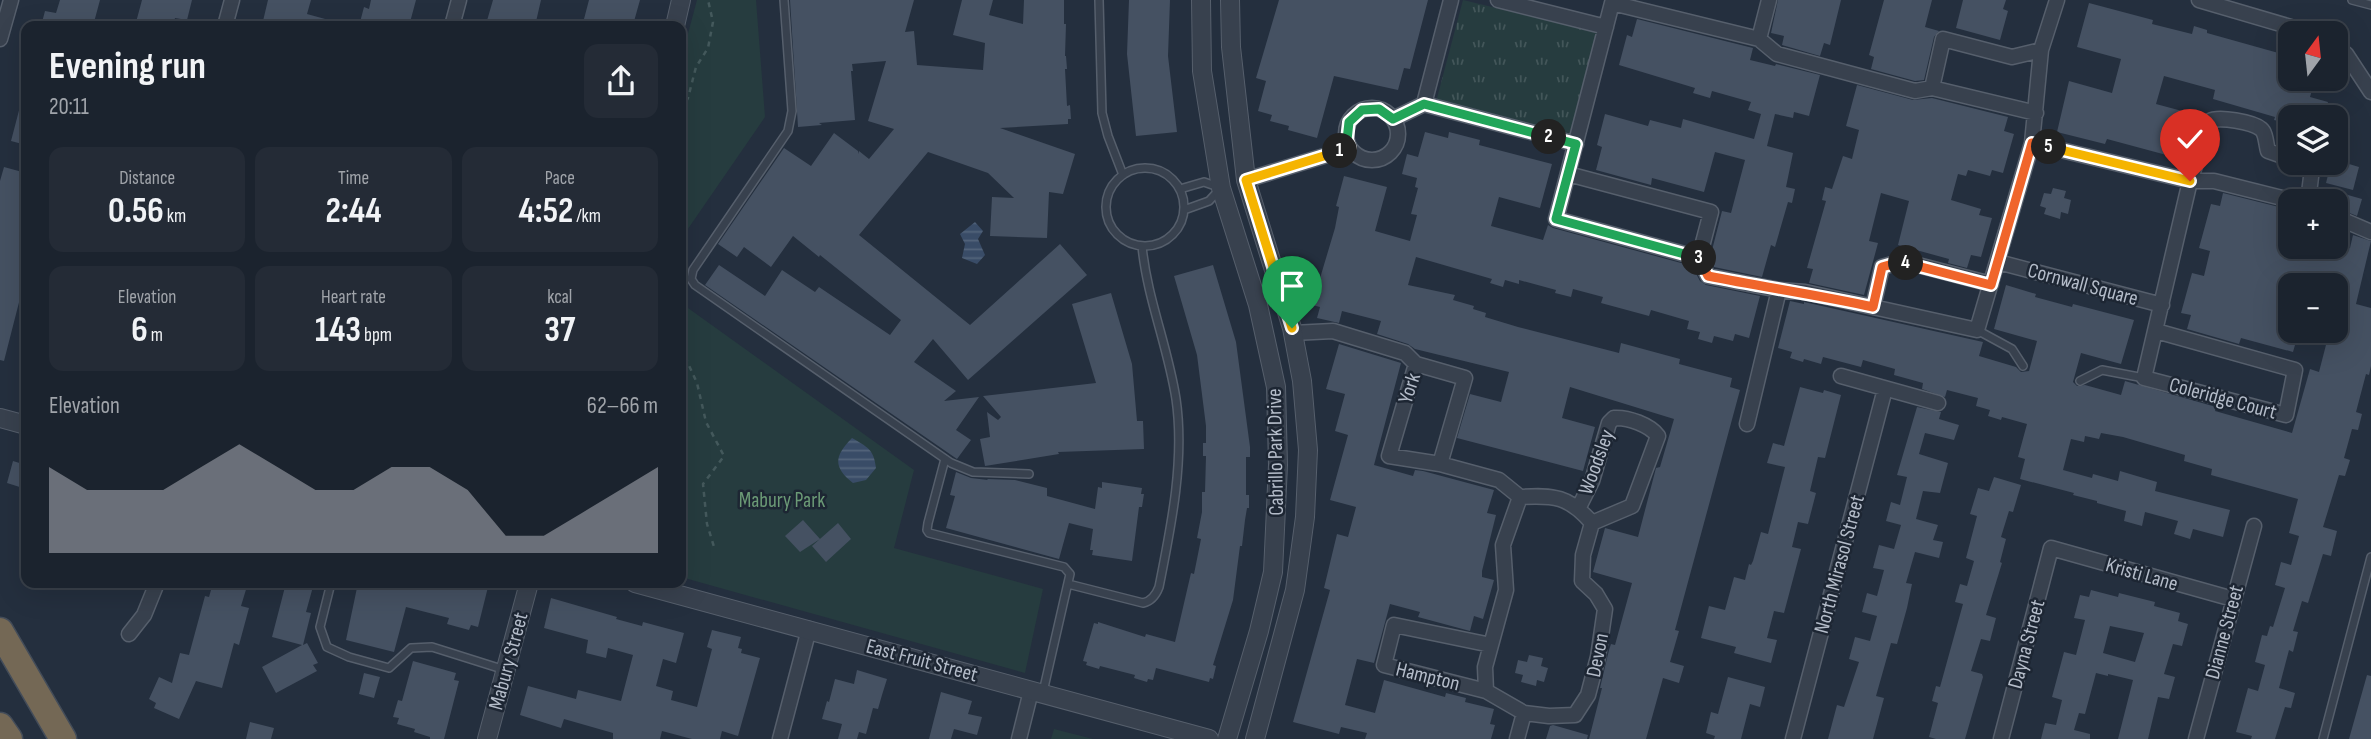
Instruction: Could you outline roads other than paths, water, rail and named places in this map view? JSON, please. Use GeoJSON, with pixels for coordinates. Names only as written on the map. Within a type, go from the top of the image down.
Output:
{"type":"FeatureCollection","features":[{"type":"Feature","properties":{"kind":"highway"},"geometry":{"type":"LineString","coordinates":[[0,631],[63,739]]}},
{"type":"Feature","properties":{"kind":"highway"},"geometry":{"type":"LineString","coordinates":[[0,726],[9,739]]}},
{"type":"Feature","properties":{"kind":"street"},"geometry":{"type":"LineString","coordinates":[[0,39],[11,0]]}},
{"type":"Feature","properties":{"kind":"street"},"geometry":{"type":"LineString","coordinates":[[226,21],[232,0]]}},
{"type":"Feature","properties":{"kind":"street"},"geometry":{"type":"LineString","coordinates":[[453,21],[459,0]]}},
{"type":"Feature","properties":{"kind":"street"},"geometry":{"type":"LineString","coordinates":[[676,21],[681,0]]}},
{"type":"Feature","properties":{"kind":"street","name":"Cabrillo Park Drive"},"geometry":{"type":"LineString","coordinates":[[1201,0],[1202,71],[1221,188],[1258,305],[1276,387],[1278,466],[1273,572],[1259,631],[1227,739]]}},
{"type":"Feature","properties":{"kind":"street","name":"Cabrillo Park Drive"},"geometry":{"type":"LineString","coordinates":[[1230,0],[1231,47],[1246,180],[1293,333],[1302,381],[1308,450],[1305,517],[1295,590],[1255,739]]}},
{"type":"Feature","properties":{"kind":"street"},"geometry":{"type":"LineString","coordinates":[[1424,104],[1451,0]]}},
{"type":"Feature","properties":{"kind":"street"},"geometry":{"type":"LineString","coordinates":[[1498,0],[1606,27]]}},
{"type":"Feature","properties":{"kind":"street"},"geometry":{"type":"LineString","coordinates":[[1759,39],[1769,0]]}},
{"type":"Feature","properties":{"kind":"street","name":"Cornwall Square"},"geometry":{"type":"LineString","coordinates":[[2057,0],[2041,50],[2032,143],[1998,262],[2162,305]]}},
{"type":"Feature","properties":{"kind":"street"},"geometry":{"type":"LineString","coordinates":[[2199,0],[2278,23]]}},
{"type":"Feature","properties":{"kind":"street"},"geometry":{"type":"LineString","coordinates":[[1699,257],[1556,219],[1612,1],[1759,39],[1777,54],[1915,91],[1932,88],[2036,113]]}},
{"type":"Feature","properties":{"kind":"street"},"geometry":{"type":"LineString","coordinates":[[1932,88],[1943,39],[2012,57],[2041,50]]}},
{"type":"Feature","properties":{"kind":"street"},"geometry":{"type":"LineString","coordinates":[[2348,57],[2371,92]]}},
{"type":"Feature","properties":{"kind":"street"},"geometry":{"type":"LineString","coordinates":[[1393,119],[1424,104],[1576,144]]}},
{"type":"Feature","properties":{"kind":"street"},"geometry":{"type":"LineString","coordinates":[[1379,109],[1393,119],[1397,127],[1396,142],[1387,155],[1379,159],[1363,158],[1350,148],[1347,131],[1354,115],[1362,110],[1379,109]]}},
{"type":"Feature","properties":{"kind":"street","name":"Cornwall Square"},"geometry":{"type":"LineString","coordinates":[[2156,331],[2190,181],[2210,121],[2219,117],[2258,127],[2264,133],[2268,151],[2278,154]]}},
{"type":"Feature","properties":{"kind":"street"},"geometry":{"type":"LineString","coordinates":[[2032,143],[2190,181],[2214,181],[2278,197]]}},
{"type":"Feature","properties":{"kind":"street"},"geometry":{"type":"LineString","coordinates":[[1246,180],[1350,148]]}},
{"type":"Feature","properties":{"kind":"street"},"geometry":{"type":"LineString","coordinates":[[1568,174],[1711,212],[1699,257],[1708,276],[1779,290],[1805,292],[1977,330],[1998,262]]}},
{"type":"Feature","properties":{"kind":"street"},"geometry":{"type":"LineString","coordinates":[[2348,222],[2371,232]]}},
{"type":"Feature","properties":{"kind":"street"},"geometry":{"type":"LineString","coordinates":[[1873,307],[1882,267],[1896,263],[1910,263],[1991,285]]}},
{"type":"Feature","properties":{"kind":"street"},"geometry":{"type":"LineString","coordinates":[[1747,424],[1779,290]]}},
{"type":"Feature","properties":{"kind":"street"},"geometry":{"type":"LineString","coordinates":[[1293,333],[1332,331],[1405,354],[1416,364]]}},
{"type":"Feature","properties":{"kind":"street","name":"Coleridge Court"},"geometry":{"type":"LineString","coordinates":[[2156,331],[2295,370],[2286,415],[2144,378],[2156,331]]}},
{"type":"Feature","properties":{"kind":"street","name":"York"},"geometry":{"type":"LineString","coordinates":[[1440,464],[1465,378],[1416,364],[1389,456],[1440,464],[1499,480],[1520,497]]}},
{"type":"Feature","properties":{"kind":"street"},"geometry":{"type":"LineString","coordinates":[[1841,376],[1938,403]]}},
{"type":"Feature","properties":{"kind":"street","name":"North Mirasol Street"},"geometry":{"type":"LineString","coordinates":[[1793,739],[1885,389]]}},
{"type":"Feature","properties":{"kind":"street"},"geometry":{"type":"LineString","coordinates":[[0,418],[21,424]]}},
{"type":"Feature","properties":{"kind":"street","name":"Woodsley"},"geometry":{"type":"LineString","coordinates":[[1578,507],[1592,481],[1609,423],[1614,418],[1620,418],[1653,429],[1658,436],[1632,506],[1592,523]]}},
{"type":"Feature","properties":{"kind":"street"},"geometry":{"type":"LineString","coordinates":[[1517,739],[1524,713],[1486,691],[1485,667],[1506,590],[1503,545],[1520,497],[1545,496],[1567,500],[1578,507],[1592,523]]}},
{"type":"Feature","properties":{"kind":"street","name":"Devon"},"geometry":{"type":"LineString","coordinates":[[1524,713],[1575,715],[1588,695],[1598,657],[1605,608],[1596,594],[1582,581],[1583,555],[1592,523]]}},
{"type":"Feature","properties":{"kind":"street","name":"Dianne Street"},"geometry":{"type":"LineString","coordinates":[[2196,739],[2254,526]]}},
{"type":"Feature","properties":{"kind":"street","name":"Kristi Lane"},"geometry":{"type":"LineString","coordinates":[[2051,548],[2233,599]]}},
{"type":"Feature","properties":{"kind":"street","name":"Dayna Street"},"geometry":{"type":"LineString","coordinates":[[2001,739],[2051,548]]}},
{"type":"Feature","properties":{"kind":"street"},"geometry":{"type":"LineString","coordinates":[[129,634],[144,615],[155,588]]}},
{"type":"Feature","properties":{"kind":"street","name":"Mabury Street"},"geometry":{"type":"LineString","coordinates":[[486,739],[528,588]]}},
{"type":"Feature","properties":{"kind":"street","name":"East Fruit Street"},"geometry":{"type":"LineString","coordinates":[[654,588],[1209,739]]}},
{"type":"Feature","properties":{"kind":"street","name":"Hampton"},"geometry":{"type":"LineString","coordinates":[[1486,691],[1384,665],[1394,625],[1491,646]]}},
{"type":"Feature","properties":{"kind":"street"},"geometry":{"type":"LineString","coordinates":[[780,739],[809,629]]}},
{"type":"Feature","properties":{"kind":"street"},"geometry":{"type":"LineString","coordinates":[[1018,739],[1037,692]]}},
{"type":"Feature","properties":{"kind":"lane"},"geometry":{"type":"LineString","coordinates":[[784,0],[791,122],[788,131],[693,270],[691,279],[695,285],[945,459],[973,472],[1030,474]]}},
{"type":"Feature","properties":{"kind":"lane"},"geometry":{"type":"LineString","coordinates":[[1099,0],[1102,113],[1123,175]]}},
{"type":"Feature","properties":{"kind":"lane"},"geometry":{"type":"LineString","coordinates":[[2352,0],[2371,5]]}},
{"type":"Feature","properties":{"kind":"lane"},"geometry":{"type":"LineString","coordinates":[[1148,168],[1172,178],[1180,189],[1184,210],[1181,222],[1166,240],[1155,245],[1142,246],[1120,237],[1112,228],[1106,205],[1114,183],[1123,175],[1148,168]]}},
{"type":"Feature","properties":{"kind":"lane"},"geometry":{"type":"LineString","coordinates":[[1180,189],[1204,182],[1221,188],[1209,201],[1184,210]]}},
{"type":"Feature","properties":{"kind":"lane"},"geometry":{"type":"LineString","coordinates":[[1068,584],[1143,603],[1156,595],[1159,587],[1171,528],[1177,476],[1177,410],[1152,304],[1142,246]]}},
{"type":"Feature","properties":{"kind":"lane"},"geometry":{"type":"LineString","coordinates":[[1977,330],[2012,349],[2024,366]]}},
{"type":"Feature","properties":{"kind":"lane"},"geometry":{"type":"LineString","coordinates":[[2080,381],[2102,370],[2144,378]]}},
{"type":"Feature","properties":{"kind":"lane"},"geometry":{"type":"LineString","coordinates":[[945,459],[928,523],[929,533],[1064,567],[1070,574],[1037,692]]}},
{"type":"Feature","properties":{"kind":"lane"},"geometry":{"type":"LineString","coordinates":[[2323,739],[2371,556]]}},
{"type":"Feature","properties":{"kind":"lane"},"geometry":{"type":"LineString","coordinates":[[330,588],[320,627],[327,647],[349,657],[389,668],[411,648],[432,647],[505,670]]}},
{"type":"Feature","properties":{"kind":"water"},"geometry":{"type":"Polygon","coordinates":[[[975,222],[983,231],[978,239],[985,255],[977,264],[962,258],[965,244],[960,234],[975,222]]]}},
{"type":"Feature","properties":{"kind":"water"},"geometry":{"type":"Polygon","coordinates":[[[852,438],[869,449],[876,468],[866,480],[853,483],[846,477],[838,461],[842,450],[852,438]]]}},
{"type":"Feature","properties":{"kind":"park label","name":"Mabury Park"},"geometry":{"type":"Point","coordinates":[782,500]}}]}
